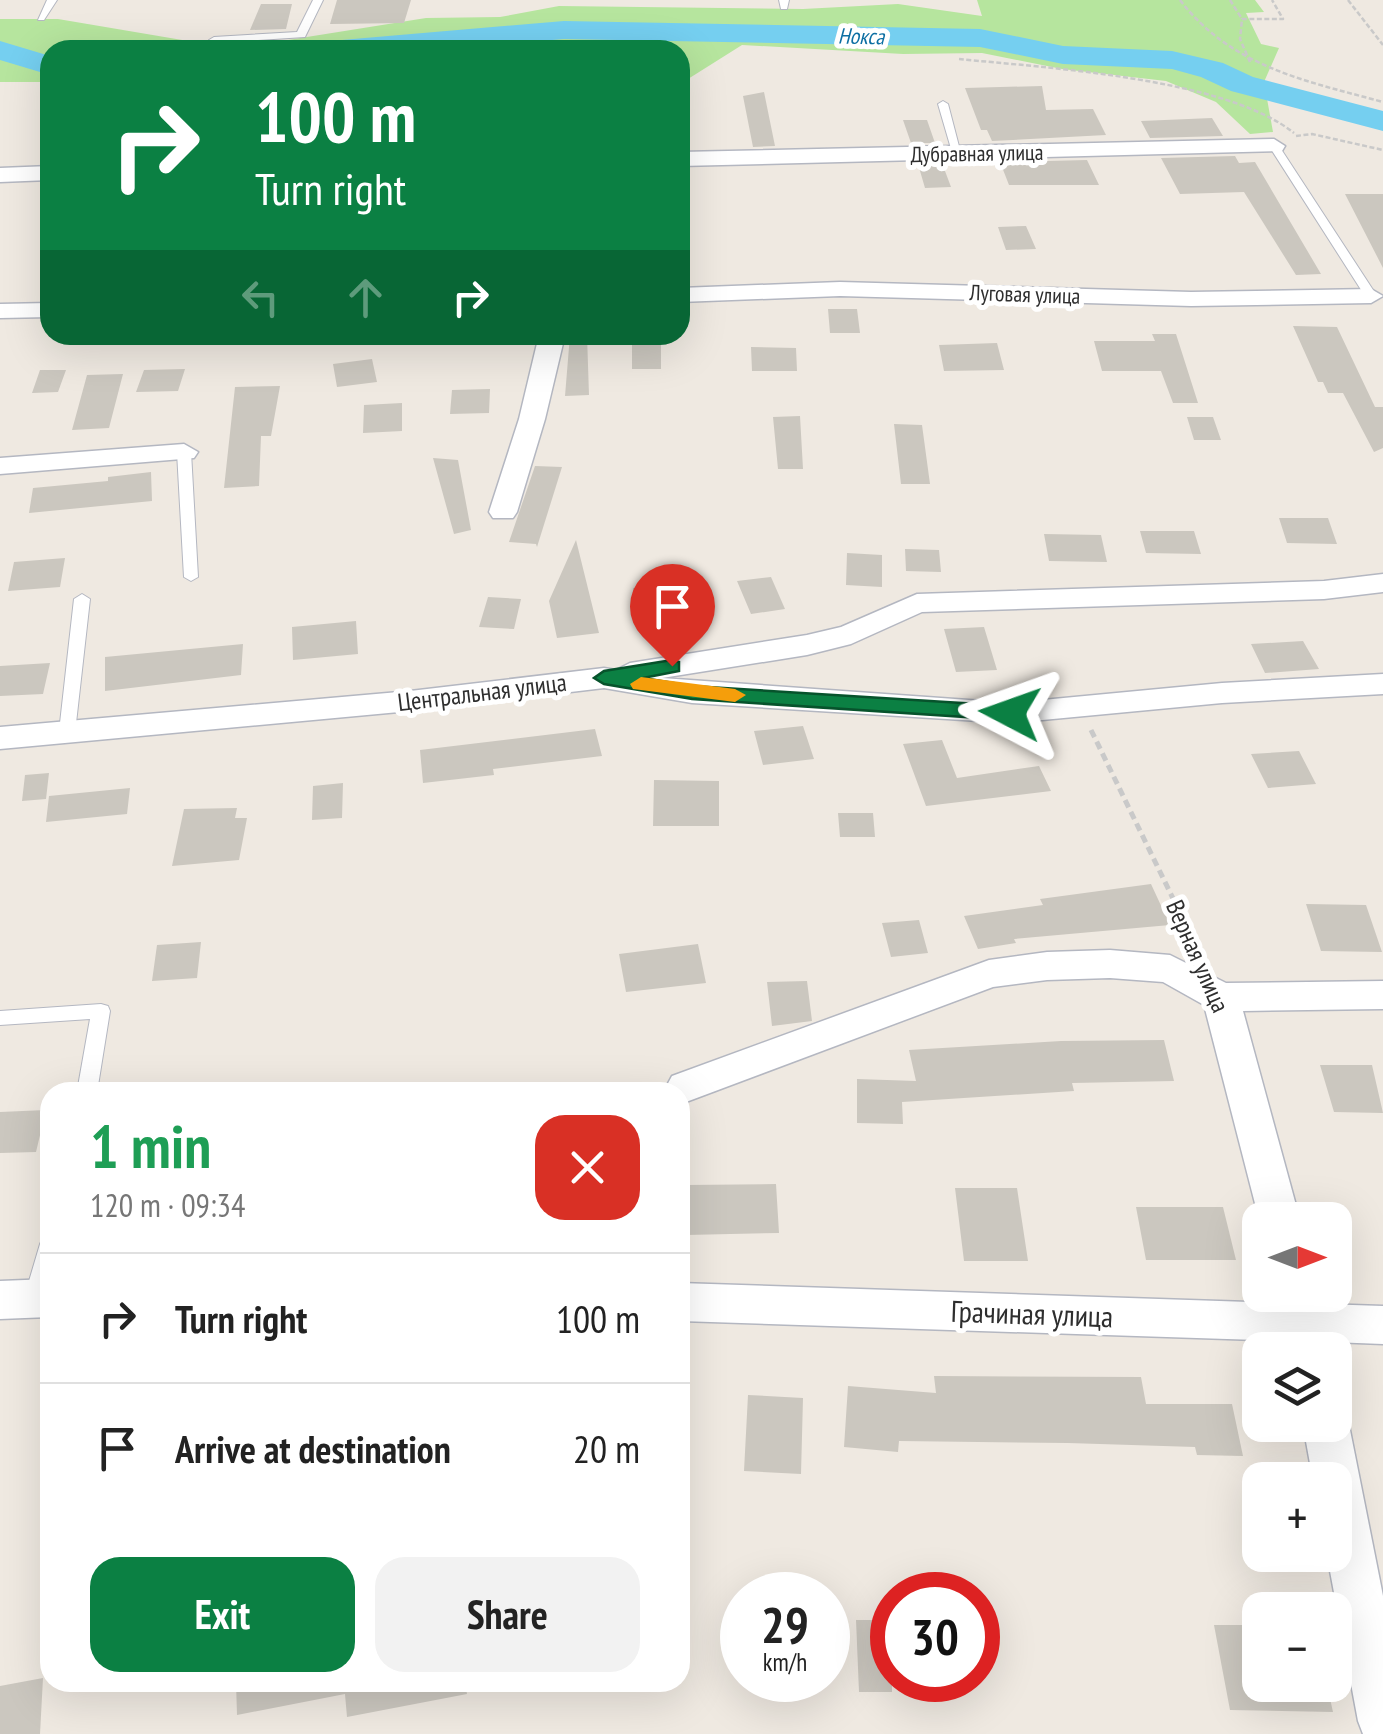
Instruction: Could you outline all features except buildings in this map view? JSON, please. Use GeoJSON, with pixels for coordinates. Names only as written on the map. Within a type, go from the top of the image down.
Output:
{"type":"FeatureCollection","features":[{"type":"Feature","properties":{"kind":"street","name":"Дубравная улица"},"geometry":{"type":"LineString","coordinates":[[690,158],[1274,146]]}},
{"type":"Feature","properties":{"kind":"street"},"geometry":{"type":"LineString","coordinates":[[0,174],[40,173]]}},
{"type":"Feature","properties":{"kind":"street","name":"Луговая улица"},"geometry":{"type":"LineString","coordinates":[[690,295],[840,289],[1191,299],[1370,296]]}},
{"type":"Feature","properties":{"kind":"street"},"geometry":{"type":"LineString","coordinates":[[0,311],[40,310]]}},
{"type":"Feature","properties":{"kind":"street"},"geometry":{"type":"LineString","coordinates":[[503,512],[550,345]]}},
{"type":"Feature","properties":{"kind":"street"},"geometry":{"type":"LineString","coordinates":[[0,466],[184,452]]}},
{"type":"Feature","properties":{"kind":"street"},"geometry":{"type":"LineString","coordinates":[[604,678],[806,646],[850,634],[917,603],[1324,590],[1383,583]]}},
{"type":"Feature","properties":{"kind":"street","name":"Центральная улица"},"geometry":{"type":"LineString","coordinates":[[0,738],[410,701],[604,678],[692,693],[1010,713],[1383,684]]}},
{"type":"Feature","properties":{"kind":"street"},"geometry":{"type":"LineString","coordinates":[[690,1086],[989,974],[1063,966],[1170,969],[1221,997],[1383,995]]}},
{"type":"Feature","properties":{"kind":"street","name":"Верная улица"},"geometry":{"type":"LineString","coordinates":[[1221,997],[1274,1202]]}},
{"type":"Feature","properties":{"kind":"street","name":"Грачиная улица"},"geometry":{"type":"LineString","coordinates":[[690,1302],[1383,1325]]}},
{"type":"Feature","properties":{"kind":"street"},"geometry":{"type":"LineString","coordinates":[[1329,1442],[1383,1720]]}},
{"type":"Feature","properties":{"kind":"lane"},"geometry":{"type":"LineString","coordinates":[[41,18],[52,0]]}},
{"type":"Feature","properties":{"kind":"lane"},"geometry":{"type":"LineString","coordinates":[[214,40],[301,35],[318,0]]}},
{"type":"Feature","properties":{"kind":"lane"},"geometry":{"type":"LineString","coordinates":[[943,104],[957,152]]}},
{"type":"Feature","properties":{"kind":"lane"},"geometry":{"type":"LineString","coordinates":[[1274,146],[1370,296]]}},
{"type":"Feature","properties":{"kind":"lane"},"geometry":{"type":"LineString","coordinates":[[184,452],[191,577]]}},
{"type":"Feature","properties":{"kind":"lane"},"geometry":{"type":"LineString","coordinates":[[67,732],[82,599]]}},
{"type":"Feature","properties":{"kind":"lane"},"geometry":{"type":"LineString","coordinates":[[0,1018],[101,1011],[88,1082]]}},
{"type":"Feature","properties":{"kind":"lane"},"geometry":{"type":"LineString","coordinates":[[28,1299],[40,1269]]}},
{"type":"Feature","properties":{"kind":"path"},"geometry":{"type":"LineString","coordinates":[[1180,0],[1196,26],[1251,65],[1383,102]]}},
{"type":"Feature","properties":{"kind":"path"},"geometry":{"type":"LineString","coordinates":[[1230,0],[1242,19],[1240,39],[1251,65]]}},
{"type":"Feature","properties":{"kind":"path"},"geometry":{"type":"LineString","coordinates":[[1242,19],[1283,19],[1272,0]]}},
{"type":"Feature","properties":{"kind":"path"},"geometry":{"type":"LineString","coordinates":[[1348,0],[1383,45]]}},
{"type":"Feature","properties":{"kind":"path"},"geometry":{"type":"LineString","coordinates":[[959,59],[1164,86],[1258,110],[1290,125],[1296,136]]}},
{"type":"Feature","properties":{"kind":"path"},"geometry":{"type":"LineString","coordinates":[[1274,146],[1312,134],[1383,150]]}},
{"type":"Feature","properties":{"kind":"path","name":"Верная улица"},"geometry":{"type":"LineString","coordinates":[[1080,706],[1221,997]]}},
{"type":"Feature","properties":{"kind":"green space"},"geometry":{"type":"Polygon","coordinates":[[[977,0],[1255,0],[1264,12],[1246,13],[1261,44],[1279,48],[1264,82],[1273,132],[1250,134],[1216,102],[1166,81],[1062,69],[982,53],[903,54],[742,45],[690,78],[690,40],[288,40],[426,18],[500,17],[559,6],[803,9],[898,4],[982,16],[977,0]]]}},
{"type":"Feature","properties":{"kind":"green space"},"geometry":{"type":"Polygon","coordinates":[[[0,19],[58,19],[182,40],[40,40],[40,82],[0,82],[0,19]]]}},
{"type":"Feature","properties":{"kind":"waterway","name":"Нокса"},"geometry":{"type":"LineString","coordinates":[[447,40],[564,30],[980,38],[1063,55],[1172,60],[1212,70],[1242,84],[1383,121]]}},
{"type":"Feature","properties":{"kind":"waterway","name":"Нокса"},"geometry":{"type":"LineString","coordinates":[[0,50],[40,63]]}},
{"type":"Feature","properties":{"kind":"slow traffic"},"geometry":{"type":"LineString","coordinates":[[641,684],[692,693],[735,695]]}},
{"type":"Feature","properties":{"kind":"route"},"geometry":{"type":"LineString","coordinates":[[672,666],[604,678],[692,693],[1010,713]]}}]}
